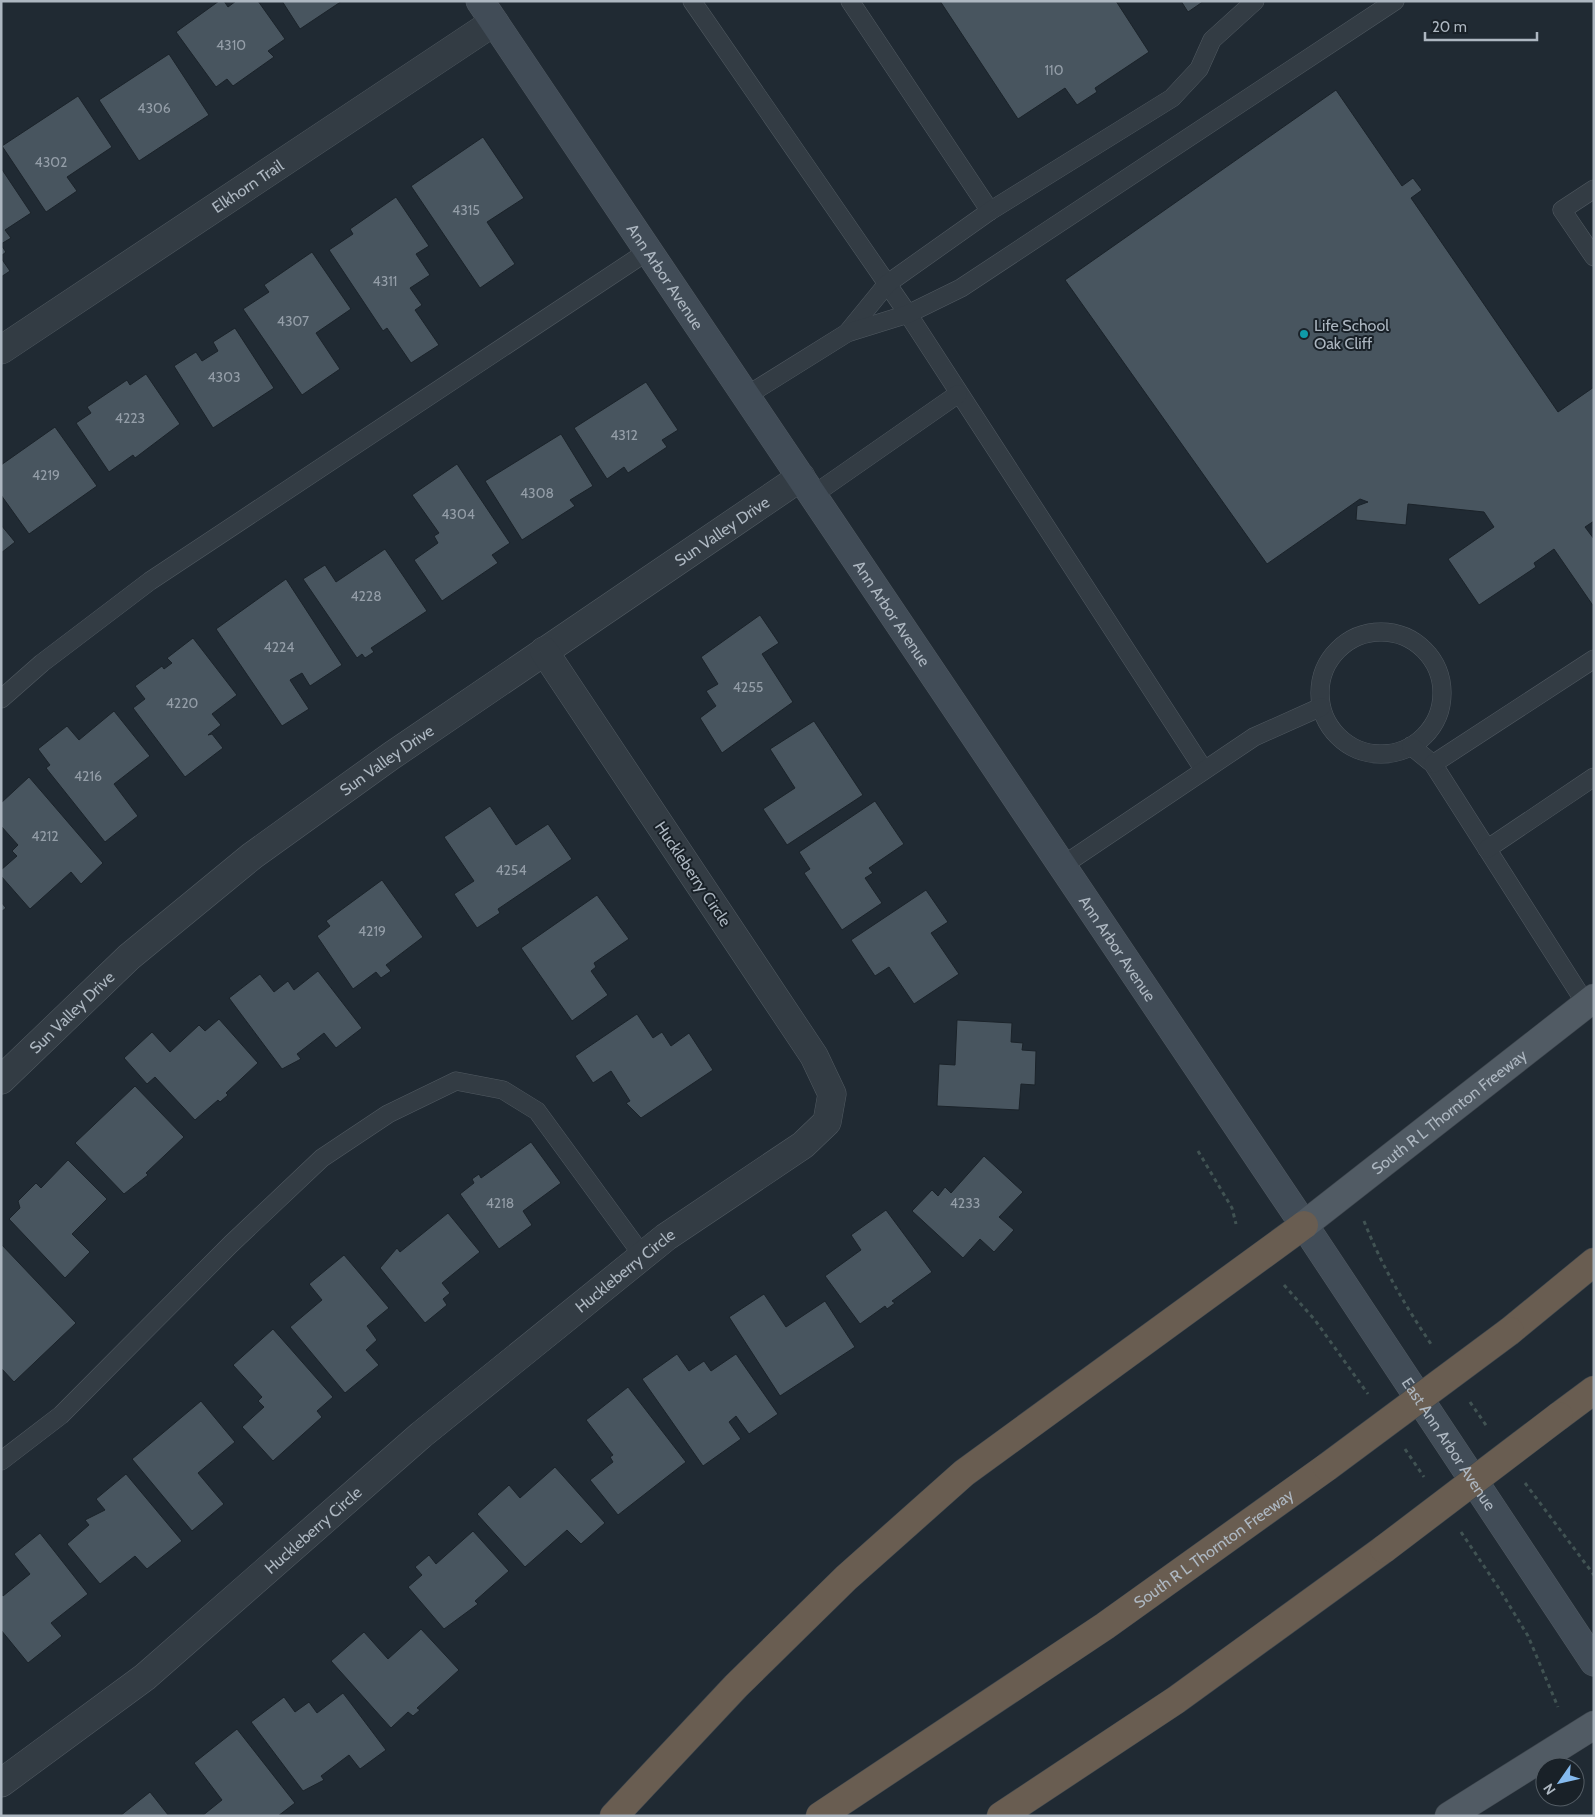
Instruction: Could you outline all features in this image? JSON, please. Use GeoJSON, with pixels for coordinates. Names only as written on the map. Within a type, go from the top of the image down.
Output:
{"type":"FeatureCollection","features":[{"type":"Feature","properties":{"kind":"highway"},"geometry":{"type":"LineString","coordinates":[[614,1816],[729,1694],[791,1632],[846,1578],[964,1472],[1304,1225]]}},
{"type":"Feature","properties":{"kind":"highway","name":"South R L Thornton Freeway"},"geometry":{"type":"LineString","coordinates":[[820,1816],[1105,1626],[1327,1468],[1510,1332],[1594,1262]]}},
{"type":"Feature","properties":{"kind":"highway"},"geometry":{"type":"LineString","coordinates":[[1001,1816],[1176,1700],[1384,1549],[1594,1390]]}},
{"type":"Feature","properties":{"kind":"main road","name":"South R L Thornton Freeway"},"geometry":{"type":"LineString","coordinates":[[1304,1225],[1590,1001]]}},
{"type":"Feature","properties":{"kind":"main road"},"geometry":{"type":"LineString","coordinates":[[1449,1816],[1594,1725]]}},
{"type":"Feature","properties":{"kind":"street","name":"Ann Arbor Avenue"},"geometry":{"type":"LineString","coordinates":[[487,12],[1304,1225]]}},
{"type":"Feature","properties":{"kind":"street","name":"Elkhorn Trail"},"geometry":{"type":"LineString","coordinates":[[1,350],[487,12]]}},
{"type":"Feature","properties":{"kind":"street","name":"Sun Valley Drive"},"geometry":{"type":"LineString","coordinates":[[1,1080],[129,957],[252,856],[544,652],[807,486]]}},
{"type":"Feature","properties":{"kind":"street","name":"Huckleberry Circle"},"geometry":{"type":"LineString","coordinates":[[1,1783],[145,1677],[421,1435],[666,1237],[803,1145],[827,1122],[832,1094],[814,1056],[544,652]]}},
{"type":"Feature","properties":{"kind":"street","name":"East Ann Arbor Avenue"},"geometry":{"type":"LineString","coordinates":[[1304,1225],[1594,1662]]}},
{"type":"Feature","properties":{"kind":"lane"},"geometry":{"type":"LineString","coordinates":[[692,1],[908,314],[958,394],[1204,770]]}},
{"type":"Feature","properties":{"kind":"lane"},"geometry":{"type":"LineString","coordinates":[[850,1],[990,211]]}},
{"type":"Feature","properties":{"kind":"lane"},"geometry":{"type":"LineString","coordinates":[[846,333],[887,284],[990,211],[1172,98],[1200,69],[1212,40],[1255,1]]}},
{"type":"Feature","properties":{"kind":"lane"},"geometry":{"type":"LineString","coordinates":[[746,396],[846,333],[908,314],[961,288],[1395,1]]}},
{"type":"Feature","properties":{"kind":"lane"},"geometry":{"type":"LineString","coordinates":[[1594,189],[1562,210],[1594,258]]}},
{"type":"Feature","properties":{"kind":"lane"},"geometry":{"type":"LineString","coordinates":[[1,699],[42,663],[150,581],[648,251]]}},
{"type":"Feature","properties":{"kind":"lane"},"geometry":{"type":"LineString","coordinates":[[807,486],[958,394]]}},
{"type":"Feature","properties":{"kind":"lane"},"geometry":{"type":"LineString","coordinates":[[1380,631],[1400,634],[1418,643],[1432,658],[1440,676],[1442,696],[1438,716],[1427,733],[1411,746],[1392,753],[1373,753],[1354,747],[1337,735],[1326,719],[1321,707],[1322,679],[1329,661],[1342,645],[1366,634],[1380,631]]}},
{"type":"Feature","properties":{"kind":"lane"},"geometry":{"type":"LineString","coordinates":[[1433,764],[1594,659]]}},
{"type":"Feature","properties":{"kind":"lane"},"geometry":{"type":"LineString","coordinates":[[1062,866],[1254,737],[1321,707]]}},
{"type":"Feature","properties":{"kind":"lane"},"geometry":{"type":"LineString","coordinates":[[1411,746],[1433,764],[1487,849],[1590,1001]]}},
{"type":"Feature","properties":{"kind":"lane"},"geometry":{"type":"LineString","coordinates":[[1487,849],[1594,777]]}},
{"type":"Feature","properties":{"kind":"lane"},"geometry":{"type":"LineString","coordinates":[[1,1461],[61,1415],[231,1244],[322,1158],[388,1114],[456,1081],[503,1090],[537,1111],[643,1256]]}},
{"type":"Feature","properties":{"kind":"path"},"geometry":{"type":"LineString","coordinates":[[1198,1150],[1232,1208],[1236,1224]]}},
{"type":"Feature","properties":{"kind":"building"},"geometry":{"type":"Polygon","coordinates":[[[219,1],[224,1],[228,7],[236,1],[258,1],[285,39],[268,51],[274,57],[233,86],[227,79],[216,87],[176,32],[219,1]]]}},
{"type":"Feature","properties":{"kind":"building"},"geometry":{"type":"Polygon","coordinates":[[[282,1],[342,1],[300,29],[282,1]]]}},
{"type":"Feature","properties":{"kind":"building"},"geometry":{"type":"Polygon","coordinates":[[[940,1],[1116,1],[1149,52],[1095,88],[1097,92],[1077,105],[1065,88],[1018,119],[940,1]]]}},
{"type":"Feature","properties":{"kind":"building"},"geometry":{"type":"Polygon","coordinates":[[[1181,1],[1204,1],[1188,12],[1181,1]]]}},
{"type":"Feature","properties":{"kind":"building"},"geometry":{"type":"Polygon","coordinates":[[[169,54],[209,115],[139,161],[99,100],[169,54]]]}},
{"type":"Feature","properties":{"kind":"building","name":"Life School Oak Cliff"},"geometry":{"type":"Polygon","coordinates":[[[1336,90],[1402,186],[1413,178],[1422,190],[1411,198],[1558,412],[1594,387],[1594,521],[1585,527],[1594,539],[1594,607],[1554,549],[1534,563],[1536,567],[1479,605],[1448,559],[1494,527],[1484,512],[1408,504],[1406,525],[1356,520],[1357,506],[1368,502],[1360,499],[1267,564],[1065,280],[1336,90]]]}},
{"type":"Feature","properties":{"kind":"building"},"geometry":{"type":"Polygon","coordinates":[[[78,96],[112,147],[67,177],[77,191],[46,212],[2,146],[78,96]]]}},
{"type":"Feature","properties":{"kind":"building"},"geometry":{"type":"Polygon","coordinates":[[[483,137],[524,198],[487,222],[515,264],[480,288],[411,186],[483,137]]]}},
{"type":"Feature","properties":{"kind":"building"},"geometry":{"type":"Polygon","coordinates":[[[1,168],[31,213],[5,230],[11,238],[1,244],[1,168]]]}},
{"type":"Feature","properties":{"kind":"building"},"geometry":{"type":"Polygon","coordinates":[[[396,197],[429,246],[416,254],[430,275],[410,288],[422,305],[415,310],[439,345],[411,363],[387,328],[383,331],[329,250],[353,234],[350,229],[396,197]]]}},
{"type":"Feature","properties":{"kind":"building"},"geometry":{"type":"Polygon","coordinates":[[[1,245],[6,252],[1,256],[1,245]]]}},
{"type":"Feature","properties":{"kind":"building"},"geometry":{"type":"Polygon","coordinates":[[[312,252],[351,309],[316,333],[340,369],[302,395],[243,309],[269,292],[264,285],[312,252]]]}},
{"type":"Feature","properties":{"kind":"building"},"geometry":{"type":"Polygon","coordinates":[[[1,258],[10,271],[1,277],[1,258]]]}},
{"type":"Feature","properties":{"kind":"building"},"geometry":{"type":"Polygon","coordinates":[[[235,328],[274,388],[213,428],[174,366],[196,352],[202,361],[218,351],[213,342],[235,328]]]}},
{"type":"Feature","properties":{"kind":"building"},"geometry":{"type":"Polygon","coordinates":[[[146,374],[180,424],[135,458],[133,455],[109,472],[76,423],[91,413],[87,407],[127,380],[130,385],[146,374]]]}},
{"type":"Feature","properties":{"kind":"building"},"geometry":{"type":"Polygon","coordinates":[[[646,382],[678,430],[662,440],[667,447],[628,473],[624,467],[607,479],[574,428],[646,382]]]}},
{"type":"Feature","properties":{"kind":"building"},"geometry":{"type":"Polygon","coordinates":[[[55,427],[97,486],[29,534],[1,495],[1,465],[55,427]]]}},
{"type":"Feature","properties":{"kind":"building"},"geometry":{"type":"Polygon","coordinates":[[[561,434],[593,486],[570,500],[575,506],[522,540],[485,481],[561,434]]]}},
{"type":"Feature","properties":{"kind":"building"},"geometry":{"type":"Polygon","coordinates":[[[457,464],[510,543],[492,555],[498,563],[442,601],[414,560],[438,543],[434,536],[439,533],[412,495],[457,464]]]}},
{"type":"Feature","properties":{"kind":"building"},"geometry":{"type":"Polygon","coordinates":[[[1,525],[15,542],[1,553],[1,525]]]}},
{"type":"Feature","properties":{"kind":"building"},"geometry":{"type":"Polygon","coordinates":[[[385,549],[427,611],[371,648],[374,652],[365,658],[362,654],[357,658],[303,579],[325,565],[336,582],[385,549]]]}},
{"type":"Feature","properties":{"kind":"building"},"geometry":{"type":"Polygon","coordinates":[[[286,579],[342,665],[310,686],[302,673],[290,680],[309,709],[282,726],[216,629],[286,579]]]}},
{"type":"Feature","properties":{"kind":"building"},"geometry":{"type":"Polygon","coordinates":[[[760,615],[779,643],[762,654],[793,702],[722,753],[700,718],[716,706],[706,691],[718,684],[701,657],[760,615]]]}},
{"type":"Feature","properties":{"kind":"building"},"geometry":{"type":"Polygon","coordinates":[[[193,638],[237,695],[212,714],[221,725],[208,735],[212,734],[223,748],[185,777],[133,708],[145,699],[135,686],[162,666],[164,669],[172,663],[167,658],[193,638]]]}},
{"type":"Feature","properties":{"kind":"building"},"geometry":{"type":"Polygon","coordinates":[[[114,711],[150,756],[114,784],[138,816],[105,842],[46,768],[50,765],[38,749],[67,726],[79,740],[114,711]]]}},
{"type":"Feature","properties":{"kind":"building"},"geometry":{"type":"Polygon","coordinates":[[[814,721],[863,795],[787,845],[763,809],[795,788],[770,749],[814,721]]]}},
{"type":"Feature","properties":{"kind":"building"},"geometry":{"type":"Polygon","coordinates":[[[29,777],[103,863],[81,884],[71,872],[30,909],[1,876],[1,870],[17,856],[12,851],[18,845],[1,826],[1,803],[29,777]]]}},
{"type":"Feature","properties":{"kind":"building"},"geometry":{"type":"Polygon","coordinates":[[[875,801],[904,844],[869,868],[873,873],[865,878],[882,903],[842,930],[804,873],[810,869],[799,852],[875,801]]]}},
{"type":"Feature","properties":{"kind":"building"},"geometry":{"type":"Polygon","coordinates":[[[490,806],[516,845],[548,824],[572,859],[498,909],[500,913],[477,928],[454,894],[474,881],[444,837],[490,806]]]}},
{"type":"Feature","properties":{"kind":"building"},"geometry":{"type":"Polygon","coordinates":[[[382,880],[423,937],[386,965],[391,971],[381,978],[376,972],[353,989],[317,936],[330,926],[326,921],[382,880]]]}},
{"type":"Feature","properties":{"kind":"building"},"geometry":{"type":"Polygon","coordinates":[[[926,890],[948,922],[931,933],[959,974],[914,1004],[889,967],[875,976],[851,940],[926,890]]]}},
{"type":"Feature","properties":{"kind":"building"},"geometry":{"type":"Polygon","coordinates":[[[597,895],[629,939],[594,963],[596,967],[591,971],[608,995],[572,1021],[521,948],[597,895]]]}},
{"type":"Feature","properties":{"kind":"building"},"geometry":{"type":"Polygon","coordinates":[[[1,902],[6,908],[1,912],[1,902]]]}},
{"type":"Feature","properties":{"kind":"building"},"geometry":{"type":"Polygon","coordinates":[[[318,971],[362,1028],[336,1048],[324,1033],[297,1054],[301,1059],[282,1069],[229,998],[260,974],[274,992],[288,981],[294,990],[318,971]]]}},
{"type":"Feature","properties":{"kind":"building"},"geometry":{"type":"Polygon","coordinates":[[[637,1014],[653,1038],[662,1032],[671,1046],[689,1033],[713,1070],[641,1118],[626,1103],[630,1101],[611,1071],[593,1083],[575,1056],[637,1014]]]}},
{"type":"Feature","properties":{"kind":"building"},"geometry":{"type":"Polygon","coordinates":[[[219,1019],[258,1063],[226,1093],[228,1095],[220,1102],[218,1100],[195,1120],[155,1077],[147,1084],[124,1058],[152,1032],[170,1052],[199,1025],[205,1031],[219,1019]]]}},
{"type":"Feature","properties":{"kind":"building"},"geometry":{"type":"Polygon","coordinates":[[[957,1020],[1012,1023],[1011,1042],[1023,1043],[1022,1050],[1036,1051],[1035,1085],[1021,1084],[1019,1110],[937,1106],[939,1064],[955,1065],[957,1020]]]}},
{"type":"Feature","properties":{"kind":"building"},"geometry":{"type":"Polygon","coordinates":[[[135,1086],[184,1137],[146,1173],[148,1175],[124,1194],[75,1143],[135,1086]]]}},
{"type":"Feature","properties":{"kind":"building"},"geometry":{"type":"Polygon","coordinates":[[[531,1142],[561,1183],[523,1211],[532,1225],[499,1249],[460,1194],[474,1183],[472,1179],[479,1174],[481,1178],[531,1142]]]}},
{"type":"Feature","properties":{"kind":"building"},"geometry":{"type":"Polygon","coordinates":[[[984,1156],[1023,1192],[999,1217],[1014,1230],[994,1252],[980,1239],[963,1258],[912,1211],[932,1190],[938,1196],[945,1187],[951,1193],[984,1156]]]}},
{"type":"Feature","properties":{"kind":"building"},"geometry":{"type":"Polygon","coordinates":[[[68,1160],[107,1199],[72,1234],[90,1252],[65,1278],[9,1219],[20,1208],[18,1201],[36,1183],[41,1188],[68,1160]]]}},
{"type":"Feature","properties":{"kind":"building"},"geometry":{"type":"Polygon","coordinates":[[[886,1210],[932,1272],[892,1301],[895,1303],[887,1309],[885,1306],[860,1324],[825,1276],[861,1250],[851,1235],[886,1210]]]}},
{"type":"Feature","properties":{"kind":"building"},"geometry":{"type":"Polygon","coordinates":[[[448,1213],[480,1252],[442,1283],[450,1293],[443,1299],[447,1305],[425,1323],[380,1268],[397,1248],[400,1252],[448,1213]]]}},
{"type":"Feature","properties":{"kind":"building"},"geometry":{"type":"Polygon","coordinates":[[[1,1244],[76,1323],[14,1382],[1,1368],[1,1244]]]}},
{"type":"Feature","properties":{"kind":"building"},"geometry":{"type":"Polygon","coordinates":[[[344,1255],[389,1308],[367,1326],[377,1340],[366,1350],[379,1365],[345,1393],[290,1327],[322,1300],[309,1284],[344,1255]]]}},
{"type":"Feature","properties":{"kind":"building"},"geometry":{"type":"Polygon","coordinates":[[[764,1294],[786,1327],[825,1301],[855,1347],[780,1396],[729,1317],[764,1294]]]}},
{"type":"Feature","properties":{"kind":"building"},"geometry":{"type":"Polygon","coordinates":[[[273,1329],[333,1397],[317,1411],[322,1417],[273,1461],[242,1427],[264,1407],[258,1401],[262,1397],[233,1365],[273,1329]]]}},
{"type":"Feature","properties":{"kind":"building"},"geometry":{"type":"Polygon","coordinates":[[[677,1354],[689,1371],[704,1361],[711,1371],[736,1354],[778,1414],[749,1434],[736,1416],[729,1422],[741,1439],[703,1466],[642,1379],[677,1354]]]}},
{"type":"Feature","properties":{"kind":"building"},"geometry":{"type":"Polygon","coordinates":[[[628,1387],[686,1462],[618,1515],[590,1480],[613,1462],[610,1457],[613,1455],[586,1420],[628,1387]]]}},
{"type":"Feature","properties":{"kind":"building"},"geometry":{"type":"Polygon","coordinates":[[[201,1401],[235,1442],[198,1473],[224,1504],[192,1531],[132,1459],[201,1401]]]}},
{"type":"Feature","properties":{"kind":"building"},"geometry":{"type":"Polygon","coordinates":[[[555,1467],[605,1523],[581,1544],[567,1530],[525,1567],[477,1514],[509,1485],[520,1498],[555,1467]]]}},
{"type":"Feature","properties":{"kind":"building"},"geometry":{"type":"Polygon","coordinates":[[[126,1474],[182,1541],[147,1569],[135,1556],[100,1584],[67,1544],[89,1525],[85,1520],[105,1510],[96,1499],[126,1474]]]}},
{"type":"Feature","properties":{"kind":"building"},"geometry":{"type":"Polygon","coordinates":[[[473,1531],[509,1571],[475,1601],[478,1604],[444,1629],[408,1587],[422,1575],[415,1567],[429,1555],[436,1564],[473,1531]]]}},
{"type":"Feature","properties":{"kind":"building"},"geometry":{"type":"Polygon","coordinates":[[[40,1533],[88,1594],[51,1623],[62,1636],[28,1663],[1,1630],[1,1593],[3,1596],[30,1574],[14,1554],[40,1533]]]}},
{"type":"Feature","properties":{"kind":"building"},"geometry":{"type":"Polygon","coordinates":[[[421,1629],[459,1670],[417,1708],[420,1710],[413,1716],[408,1712],[391,1728],[331,1661],[364,1632],[388,1659],[421,1629]]]}},
{"type":"Feature","properties":{"kind":"building"},"geometry":{"type":"Polygon","coordinates":[[[343,1693],[386,1750],[360,1769],[349,1755],[321,1776],[324,1780],[303,1791],[251,1722],[284,1697],[295,1712],[309,1702],[317,1713],[343,1693]]]}},
{"type":"Feature","properties":{"kind":"building"},"geometry":{"type":"Polygon","coordinates":[[[237,1729],[295,1803],[278,1816],[202,1816],[222,1800],[194,1763],[237,1729]]]}},
{"type":"Feature","properties":{"kind":"building"},"geometry":{"type":"Polygon","coordinates":[[[150,1792],[169,1816],[120,1816],[150,1792]]]}},
{"type":"Feature","properties":{"kind":"place","name":"Life School Oak Cliff"},"geometry":{"type":"Point","coordinates":[1304,334]}}]}
